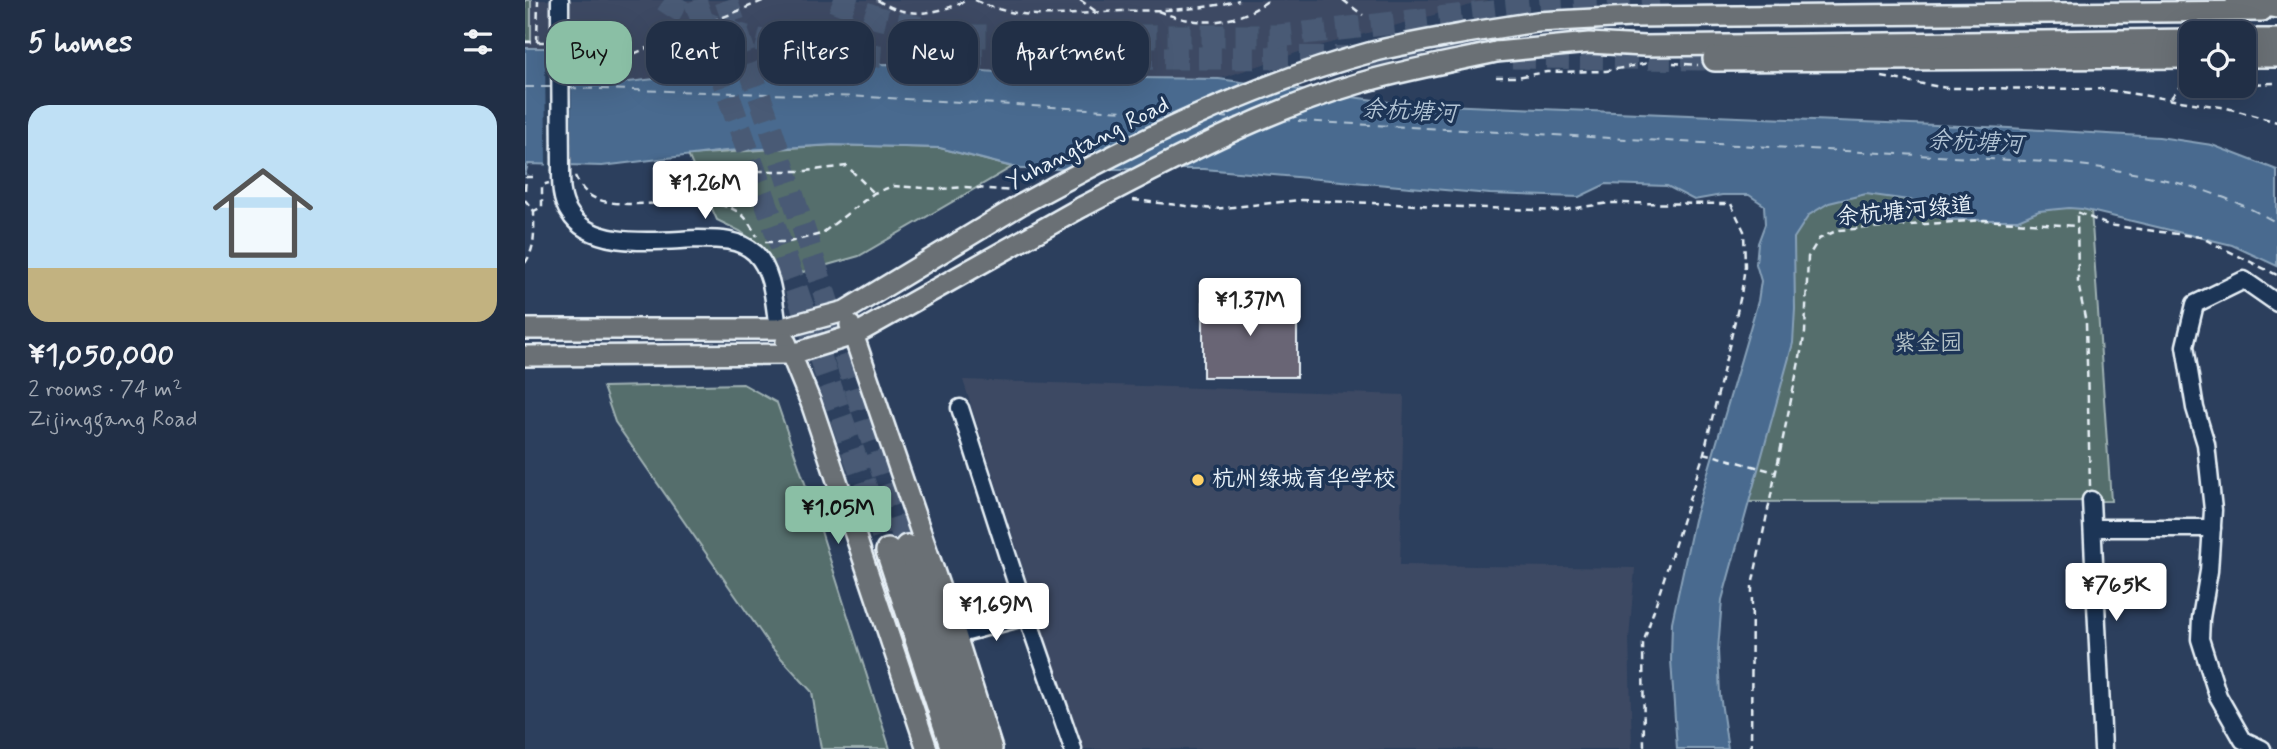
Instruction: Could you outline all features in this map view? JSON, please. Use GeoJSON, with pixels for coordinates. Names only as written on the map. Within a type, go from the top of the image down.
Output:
{"type":"FeatureCollection","features":[{"type":"Feature","properties":{"kind":"highway"},"geometry":{"type":"LineString","coordinates":[[2238,0],[2277,8]]}},
{"type":"Feature","properties":{"kind":"highway"},"geometry":{"type":"LineString","coordinates":[[2256,55],[2277,55]]}},
{"type":"Feature","properties":{"kind":"highway"},"geometry":{"type":"LineString","coordinates":[[1711,63],[2179,56]]}},
{"type":"Feature","properties":{"kind":"highway"},"geometry":{"type":"LineString","coordinates":[[953,749],[897,549],[974,749]]}},
{"type":"Feature","properties":{"kind":"main road","name":"Yuhangtang Road"},"geometry":{"type":"LineString","coordinates":[[525,329],[778,329],[845,311],[1020,198],[1222,105],[1291,78],[1373,52],[1466,33],[1537,22],[1632,17],[2277,8]]}},
{"type":"Feature","properties":{"kind":"main road"},"geometry":{"type":"LineString","coordinates":[[2256,39],[2277,38]]}},
{"type":"Feature","properties":{"kind":"main road"},"geometry":{"type":"LineString","coordinates":[[525,356],[792,354],[854,335],[1082,207],[1170,162],[1287,110],[1360,83],[1496,52],[1589,43],[1644,46],[2179,39]]}},
{"type":"Feature","properties":{"kind":"main road"},"geometry":{"type":"LineString","coordinates":[[845,311],[956,635],[992,749]]}},
{"type":"Feature","properties":{"kind":"main road"},"geometry":{"type":"LineString","coordinates":[[778,329],[792,354],[815,416],[927,749]]}},
{"type":"Feature","properties":{"kind":"street"},"geometry":{"type":"LineString","coordinates":[[558,21],[560,0]]}},
{"type":"Feature","properties":{"kind":"street"},"geometry":{"type":"LineString","coordinates":[[561,84],[568,173],[562,194],[568,211],[577,224],[605,238],[629,241],[716,239],[738,243],[754,253],[767,269],[778,329]]}},
{"type":"Feature","properties":{"kind":"street"},"geometry":{"type":"LineString","coordinates":[[2262,749],[2243,740],[2218,696],[2200,639],[2209,571],[2213,509],[2206,444],[2195,408],[2185,346],[2195,304],[2244,280],[2277,303]]}},
{"type":"Feature","properties":{"kind":"street"},"geometry":{"type":"LineString","coordinates":[[960,408],[1073,749]]}},
{"type":"Feature","properties":{"kind":"street"},"geometry":{"type":"LineString","coordinates":[[2091,500],[2103,749]]}},
{"type":"Feature","properties":{"kind":"street"},"geometry":{"type":"LineString","coordinates":[[2093,528],[2212,528]]}},
{"type":"Feature","properties":{"kind":"street"},"geometry":{"type":"LineString","coordinates":[[956,635],[1027,615]]}},
{"type":"Feature","properties":{"kind":"path"},"geometry":{"type":"LineString","coordinates":[[537,42],[538,0]]}},
{"type":"Feature","properties":{"kind":"path"},"geometry":{"type":"LineString","coordinates":[[632,54],[765,0]]}},
{"type":"Feature","properties":{"kind":"path"},"geometry":{"type":"LineString","coordinates":[[877,0],[901,12],[912,13],[936,11],[967,0]]}},
{"type":"Feature","properties":{"kind":"path"},"geometry":{"type":"LineString","coordinates":[[977,0],[1006,12],[1060,16],[1175,10],[1239,0]]}},
{"type":"Feature","properties":{"kind":"path"},"geometry":{"type":"LineString","coordinates":[[1080,0],[1098,13]]}},
{"type":"Feature","properties":{"kind":"path"},"geometry":{"type":"LineString","coordinates":[[1155,10],[1177,19],[1201,23],[1252,13],[1269,0]]}},
{"type":"Feature","properties":{"kind":"path"},"geometry":{"type":"LineString","coordinates":[[1343,0],[1363,15]]}},
{"type":"Feature","properties":{"kind":"path"},"geometry":{"type":"LineString","coordinates":[[525,42],[546,41]]}},
{"type":"Feature","properties":{"kind":"path"},"geometry":{"type":"LineString","coordinates":[[1496,77],[1547,72],[1607,71],[1653,62]]}},
{"type":"Feature","properties":{"kind":"path"},"geometry":{"type":"LineString","coordinates":[[1664,63],[1711,63]]}},
{"type":"Feature","properties":{"kind":"path"},"geometry":{"type":"LineString","coordinates":[[1878,76],[1947,88],[2101,89],[2227,108],[2277,122]]}},
{"type":"Feature","properties":{"kind":"path"},"geometry":{"type":"LineString","coordinates":[[2256,84],[2277,83]]}},
{"type":"Feature","properties":{"kind":"path"},"geometry":{"type":"LineString","coordinates":[[2171,99],[2179,88]]}},
{"type":"Feature","properties":{"kind":"path"},"geometry":{"type":"LineString","coordinates":[[731,208],[740,196],[745,178],[749,173],[758,171],[806,171],[846,166],[874,193]]}},
{"type":"Feature","properties":{"kind":"path"},"geometry":{"type":"LineString","coordinates":[[568,173],[595,199],[613,202],[700,203],[731,208],[743,215],[752,230],[767,244],[821,234],[874,193],[893,186],[940,189],[965,187],[1020,198]]}},
{"type":"Feature","properties":{"kind":"path"},"geometry":{"type":"LineString","coordinates":[[525,190],[525,177],[537,177]]}},
{"type":"Feature","properties":{"kind":"path"},"geometry":{"type":"LineString","coordinates":[[534,211],[542,207],[542,185]]}},
{"type":"Feature","properties":{"kind":"path"},"geometry":{"type":"LineString","coordinates":[[1125,199],[1213,209],[1301,200],[1557,211],[1609,203],[1731,204],[1744,231],[1745,266],[1741,295],[1703,453],[1643,644],[1644,749]]}},
{"type":"Feature","properties":{"kind":"path"},"geometry":{"type":"LineString","coordinates":[[525,200],[534,211],[531,255],[525,263]]}},
{"type":"Feature","properties":{"kind":"path","name":"余杭塘河绿道"},"geometry":{"type":"LineString","coordinates":[[1751,749],[1752,586],[1805,333],[1808,257],[1819,239],[1838,230],[1984,220],[2077,226],[2077,212],[2108,225],[2200,237],[2277,275]]}},
{"type":"Feature","properties":{"kind":"path"},"geometry":{"type":"LineString","coordinates":[[2077,226],[2078,283],[2086,323],[2091,500]]}},
{"type":"Feature","properties":{"kind":"path"},"geometry":{"type":"LineString","coordinates":[[1703,453],[1776,472]]}},
{"type":"Feature","properties":{"kind":"shaded area"},"geometry":{"type":"Polygon","coordinates":[[[525,0],[1489,0],[1305,50],[1219,79],[1149,78],[1149,21],[992,21],[992,72],[978,71],[978,21],[888,21],[888,64],[874,64],[874,21],[759,21],[759,67],[745,69],[745,21],[646,21],[646,80],[632,82],[632,21],[546,21],[546,48],[525,48],[525,0]]]}},
{"type":"Feature","properties":{"kind":"shaded area","name":"杭州绿城育华学校"},"geometry":{"type":"Polygon","coordinates":[[[963,380],[1404,395],[1400,565],[1635,568],[1629,638],[1632,749],[1081,749],[963,380]]]}},
{"type":"Feature","properties":{"kind":"green space"},"geometry":{"type":"Polygon","coordinates":[[[525,0],[531,0],[531,41],[525,41],[525,0]]]}},
{"type":"Feature","properties":{"kind":"green space"},"geometry":{"type":"Polygon","coordinates":[[[833,145],[940,148],[1012,167],[859,256],[778,279],[763,248],[740,231],[717,220],[688,155],[833,145]]]}},
{"type":"Feature","properties":{"kind":"green space","name":"紫金园"},"geometry":{"type":"Polygon","coordinates":[[[1819,179],[2090,195],[2111,501],[1739,502],[1788,230],[1819,179]]]}},
{"type":"Feature","properties":{"kind":"green space"},"geometry":{"type":"Polygon","coordinates":[[[743,384],[777,403],[815,512],[890,749],[821,749],[812,692],[771,647],[615,422],[603,387],[743,384]]]}},
{"type":"Feature","properties":{"kind":"water","name":"余杭塘河"},"geometry":{"type":"Polygon","coordinates":[[[525,48],[546,48],[546,84],[594,86],[632,84],[632,82],[646,80],[646,84],[745,84],[745,69],[759,67],[759,84],[874,84],[874,64],[888,64],[888,84],[978,84],[978,71],[992,72],[992,84],[1149,84],[1149,78],[1219,79],[1396,103],[2009,128],[2159,137],[2212,145],[2277,170],[2277,266],[2232,245],[2082,209],[2039,211],[2018,220],[1947,220],[1943,205],[1866,194],[1829,203],[1809,215],[1794,238],[1793,343],[1722,600],[1718,650],[1720,695],[1728,749],[1677,749],[1671,660],[1672,622],[1694,520],[1758,301],[1761,281],[1756,264],[1758,243],[1765,224],[1764,205],[1749,195],[1722,195],[1694,200],[1667,186],[1606,184],[1579,197],[1490,194],[1204,169],[1021,169],[940,148],[833,145],[725,151],[602,166],[528,164],[525,175],[525,48]]]}},
{"type":"Feature","properties":{"kind":"pier"},"geometry":{"type":"Polygon","coordinates":[[[545,44],[546,84],[571,84],[572,169],[546,168],[545,44]]]}},
{"type":"Feature","properties":{"kind":"building"},"geometry":{"type":"Polygon","coordinates":[[[1297,299],[1297,377],[1203,377],[1203,300],[1297,299]]]}},
{"type":"Feature","properties":{"kind":"ferry route"},"geometry":{"type":"LineString","coordinates":[[525,87],[552,87]]}},
{"type":"Feature","properties":{"kind":"ferry route"},"geometry":{"type":"LineString","coordinates":[[568,88],[869,97],[1178,114]]}},
{"type":"Feature","properties":{"kind":"ferry route"},"geometry":{"type":"LineString","coordinates":[[1219,117],[1241,118]]}},
{"type":"Feature","properties":{"kind":"ferry route"},"geometry":{"type":"LineString","coordinates":[[1282,120],[2063,163],[2146,176],[2200,189],[2226,198],[2277,223]]}},
{"type":"Feature","properties":{"kind":"tunnel"},"geometry":{"type":"LineString","coordinates":[[664,0],[692,17],[723,30],[790,46],[860,55],[927,59],[1453,57]]}},
{"type":"Feature","properties":{"kind":"tunnel"},"geometry":{"type":"LineString","coordinates":[[695,0],[888,551]]}},
{"type":"Feature","properties":{"kind":"tunnel"},"geometry":{"type":"LineString","coordinates":[[726,0],[772,132],[907,547]]}},
{"type":"Feature","properties":{"kind":"tunnel"},"geometry":{"type":"LineString","coordinates":[[833,0],[878,18],[957,36],[1278,36],[1554,5],[1659,0]]}},
{"type":"Feature","properties":{"kind":"tunnel"},"geometry":{"type":"LineString","coordinates":[[1512,57],[1715,59]]}},
{"type":"Feature","properties":{"kind":"place","name":"杭州绿城育华学校"},"geometry":{"type":"Point","coordinates":[1198,480]}}]}
